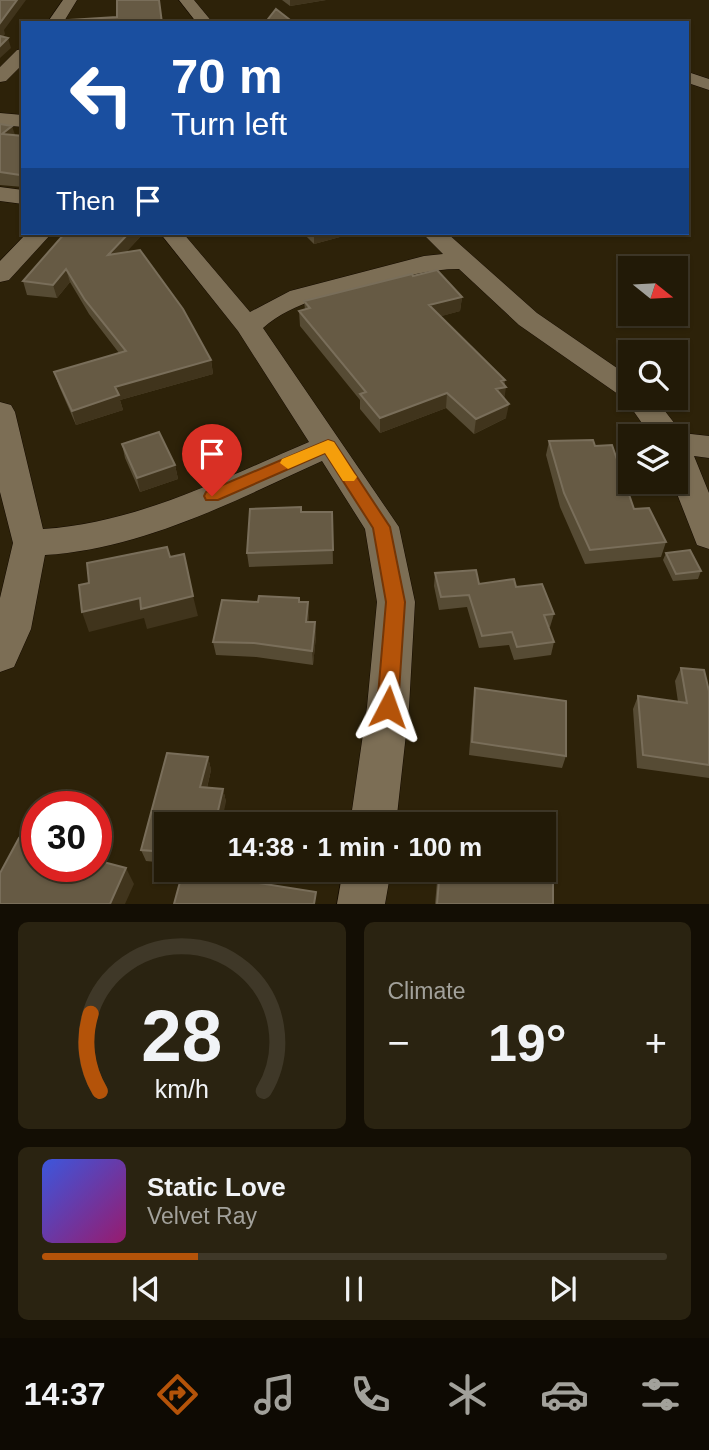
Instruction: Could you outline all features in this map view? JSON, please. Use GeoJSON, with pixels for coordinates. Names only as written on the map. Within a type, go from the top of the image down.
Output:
{"type":"FeatureCollection","features":[{"type":"Feature","properties":{"kind":"street"},"geometry":{"type":"LineString","coordinates":[[56,21],[70,0]]}},
{"type":"Feature","properties":{"kind":"street"},"geometry":{"type":"LineString","coordinates":[[186,0],[203,21]]}},
{"type":"Feature","properties":{"kind":"street"},"geometry":{"type":"LineString","coordinates":[[0,77],[21,56]]}},
{"type":"Feature","properties":{"kind":"street"},"geometry":{"type":"LineString","coordinates":[[0,119],[21,121]]}},
{"type":"Feature","properties":{"kind":"street"},"geometry":{"type":"LineString","coordinates":[[0,194],[21,197]]}},
{"type":"Feature","properties":{"kind":"street"},"geometry":{"type":"LineString","coordinates":[[0,275],[38,235]]}},
{"type":"Feature","properties":{"kind":"street"},"geometry":{"type":"LineString","coordinates":[[173,235],[249,327],[382,527],[396,602],[388,707],[375,812]]}},
{"type":"Feature","properties":{"kind":"street"},"geometry":{"type":"LineString","coordinates":[[249,327],[261,314],[282,301],[320,289],[357,282],[442,250],[528,319],[618,382]]}},
{"type":"Feature","properties":{"kind":"street"},"geometry":{"type":"LineString","coordinates":[[225,297],[282,301]]}},
{"type":"Feature","properties":{"kind":"street"},"geometry":{"type":"LineString","coordinates":[[648,410],[659,424]]}},
{"type":"Feature","properties":{"kind":"street"},"geometry":{"type":"LineString","coordinates":[[0,412],[30,543],[12,629],[0,655]]}},
{"type":"Feature","properties":{"kind":"street"},"geometry":{"type":"LineString","coordinates":[[688,444],[709,447]]}},
{"type":"Feature","properties":{"kind":"street"},"geometry":{"type":"LineString","coordinates":[[30,543],[59,543],[90,537],[189,506],[328,446]]}},
{"type":"Feature","properties":{"kind":"street"},"geometry":{"type":"LineString","coordinates":[[688,481],[709,536]]}},
{"type":"Feature","properties":{"kind":"street"},"geometry":{"type":"LineString","coordinates":[[361,904],[365,882]]}},
{"type":"Feature","properties":{"kind":"building"},"geometry":{"type":"Polygon","coordinates":[[[0,0],[17,0],[0,23],[0,0]]]}},
{"type":"Feature","properties":{"kind":"building"},"geometry":{"type":"Polygon","coordinates":[[[117,0],[159,0],[162,21],[69,21],[69,20],[117,17],[117,0]]]}},
{"type":"Feature","properties":{"kind":"building"},"geometry":{"type":"Polygon","coordinates":[[[276,9],[291,21],[267,21],[276,9]]]}},
{"type":"Feature","properties":{"kind":"building"},"geometry":{"type":"Polygon","coordinates":[[[0,36],[8,38],[0,46],[0,36]]]}},
{"type":"Feature","properties":{"kind":"building"},"geometry":{"type":"Polygon","coordinates":[[[0,124],[12,126],[2,134],[21,136],[21,177],[0,172],[0,124]]]}},
{"type":"Feature","properties":{"kind":"building"},"geometry":{"type":"Polygon","coordinates":[[[63,235],[127,235],[108,255],[140,250],[183,309],[211,360],[115,387],[119,395],[72,411],[54,372],[126,351],[85,300],[66,269],[53,285],[23,281],[63,235]]]}},
{"type":"Feature","properties":{"kind":"building"},"geometry":{"type":"Polygon","coordinates":[[[437,270],[462,297],[429,305],[505,380],[501,381],[506,387],[496,389],[509,404],[476,419],[447,393],[380,418],[360,394],[366,392],[299,311],[310,308],[304,301],[437,270]]]}},
{"type":"Feature","properties":{"kind":"building"},"geometry":{"type":"Polygon","coordinates":[[[159,432],[175,465],[137,478],[122,444],[159,432]]]}},
{"type":"Feature","properties":{"kind":"building"},"geometry":{"type":"Polygon","coordinates":[[[593,440],[595,446],[612,445],[618,462],[618,494],[629,494],[634,509],[649,508],[666,542],[590,550],[564,493],[549,441],[593,440]]]}},
{"type":"Feature","properties":{"kind":"building"},"geometry":{"type":"Polygon","coordinates":[[[301,507],[301,512],[332,512],[333,550],[247,553],[250,509],[301,507]]]}},
{"type":"Feature","properties":{"kind":"building"},"geometry":{"type":"Polygon","coordinates":[[[167,547],[170,557],[184,554],[193,596],[141,609],[140,598],[82,612],[79,585],[89,583],[87,563],[167,547]]]}},
{"type":"Feature","properties":{"kind":"building"},"geometry":{"type":"Polygon","coordinates":[[[690,550],[701,571],[676,574],[666,553],[690,550]]]}},
{"type":"Feature","properties":{"kind":"building"},"geometry":{"type":"Polygon","coordinates":[[[476,570],[479,584],[514,579],[516,587],[542,584],[554,614],[544,615],[554,642],[517,647],[512,632],[482,636],[469,595],[441,597],[435,573],[476,570]]]}},
{"type":"Feature","properties":{"kind":"building"},"geometry":{"type":"Polygon","coordinates":[[[259,596],[299,598],[299,602],[308,602],[306,622],[315,622],[312,651],[254,643],[213,642],[222,600],[258,602],[259,596]]]}},
{"type":"Feature","properties":{"kind":"building"},"geometry":{"type":"Polygon","coordinates":[[[681,668],[704,670],[709,691],[709,765],[643,755],[638,696],[687,703],[681,668]]]}},
{"type":"Feature","properties":{"kind":"building"},"geometry":{"type":"Polygon","coordinates":[[[475,688],[566,701],[566,756],[472,742],[475,688]]]}},
{"type":"Feature","properties":{"kind":"building"},"geometry":{"type":"Polygon","coordinates":[[[167,753],[208,757],[200,787],[223,789],[218,812],[154,812],[154,851],[141,850],[167,753]]]}},
{"type":"Feature","properties":{"kind":"building"},"geometry":{"type":"Polygon","coordinates":[[[19,838],[21,882],[112,882],[112,864],[126,868],[110,904],[0,904],[0,873],[19,838]]]}},
{"type":"Feature","properties":{"kind":"building"},"geometry":{"type":"Polygon","coordinates":[[[180,882],[253,882],[316,892],[314,904],[174,904],[180,882]]]}},
{"type":"Feature","properties":{"kind":"building"},"geometry":{"type":"Polygon","coordinates":[[[439,882],[553,882],[553,904],[437,904],[439,882]]]}},
{"type":"Feature","properties":{"kind":"slow traffic"},"geometry":{"type":"LineString","coordinates":[[288,463],[328,446],[348,477]]}},
{"type":"Feature","properties":{"kind":"route"},"geometry":{"type":"LineString","coordinates":[[212,496],[328,446],[382,527],[396,602],[388,707]]}}]}
